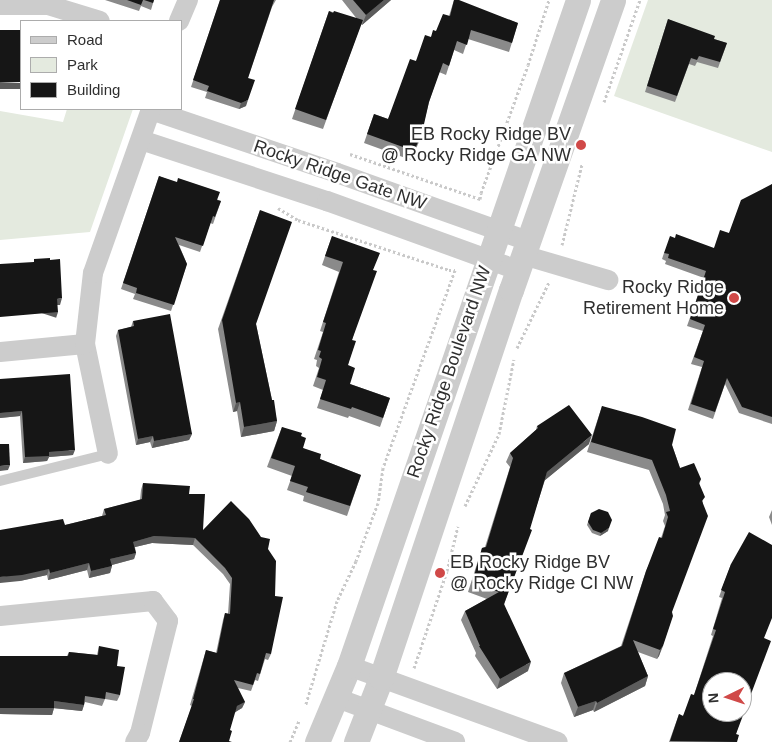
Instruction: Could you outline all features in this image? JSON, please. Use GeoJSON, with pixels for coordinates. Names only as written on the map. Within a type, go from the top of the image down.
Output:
{"type":"FeatureCollection","features":[{"type":"Feature","properties":{"kind":"street"},"geometry":{"type":"LineString","coordinates":[[179,20],[188,0]]}},
{"type":"Feature","properties":{"kind":"street","name":"Rocky Ridge Boulevard NW"},"geometry":{"type":"LineString","coordinates":[[317,742],[337,698],[578,0]]}},
{"type":"Feature","properties":{"kind":"street","name":"Rocky Ridge Boulevard NW"},"geometry":{"type":"LineString","coordinates":[[356,742],[380,678],[523,255],[613,0]]}},
{"type":"Feature","properties":{"kind":"street"},"geometry":{"type":"LineString","coordinates":[[0,5],[49,2],[97,20]]}},
{"type":"Feature","properties":{"kind":"street"},"geometry":{"type":"LineString","coordinates":[[108,454],[85,344],[92,273],[151,110]]}},
{"type":"Feature","properties":{"kind":"street","name":"Rocky Ridge Gate NW"},"geometry":{"type":"LineString","coordinates":[[154,110],[498,231],[523,255]]}},
{"type":"Feature","properties":{"kind":"street","name":"Rocky Ridge Gate NW"},"geometry":{"type":"LineString","coordinates":[[141,140],[327,202],[488,259],[523,255]]}},
{"type":"Feature","properties":{"kind":"street"},"geometry":{"type":"LineString","coordinates":[[523,255],[608,280]]}},
{"type":"Feature","properties":{"kind":"street"},"geometry":{"type":"LineString","coordinates":[[0,352],[85,344]]}},
{"type":"Feature","properties":{"kind":"street"},"geometry":{"type":"LineString","coordinates":[[0,616],[152,601],[168,621],[140,733],[135,742]]}},
{"type":"Feature","properties":{"kind":"street"},"geometry":{"type":"LineString","coordinates":[[348,666],[558,742]]}},
{"type":"Feature","properties":{"kind":"street"},"geometry":{"type":"LineString","coordinates":[[337,698],[455,742]]}},
{"type":"Feature","properties":{"kind":"lane"},"geometry":{"type":"LineString","coordinates":[[0,481],[108,454]]}},
{"type":"Feature","properties":{"kind":"path"},"geometry":{"type":"LineString","coordinates":[[480,199],[549,0]]}},
{"type":"Feature","properties":{"kind":"path"},"geometry":{"type":"LineString","coordinates":[[602,107],[640,0]]}},
{"type":"Feature","properties":{"kind":"path"},"geometry":{"type":"LineString","coordinates":[[461,513],[498,434],[515,353],[557,265],[582,163]]}},
{"type":"Feature","properties":{"kind":"path"},"geometry":{"type":"LineString","coordinates":[[290,742],[306,705],[337,601],[356,561],[378,504],[383,468],[455,270]]}},
{"type":"Feature","properties":{"kind":"path"},"geometry":{"type":"LineString","coordinates":[[408,688],[447,571],[459,521]]}},
{"type":"Feature","properties":{"kind":"green space"},"geometry":{"type":"Polygon","coordinates":[[[648,0],[772,0],[772,152],[614,96],[648,0]]]}},
{"type":"Feature","properties":{"kind":"green space"},"geometry":{"type":"Polygon","coordinates":[[[67,110],[133,110],[90,232],[0,240],[0,111],[63,122],[67,110]]]}},
{"type":"Feature","properties":{"kind":"building"},"geometry":{"type":"Polygon","coordinates":[[[127,0],[143,0],[141,5],[127,0]]]}},
{"type":"Feature","properties":{"kind":"building"},"geometry":{"type":"Polygon","coordinates":[[[220,0],[274,0],[248,78],[255,80],[248,100],[241,103],[207,91],[209,86],[193,80],[220,0]]]}},
{"type":"Feature","properties":{"kind":"building"},"geometry":{"type":"Polygon","coordinates":[[[353,0],[384,0],[366,15],[353,0]]]}},
{"type":"Feature","properties":{"kind":"building"},"geometry":{"type":"Polygon","coordinates":[[[454,0],[459,0],[518,23],[512,43],[471,30],[467,45],[457,41],[449,66],[443,63],[429,102],[422,133],[414,151],[367,134],[374,114],[388,119],[410,59],[416,61],[425,35],[431,37],[433,30],[436,31],[443,14],[450,16],[454,0]]]}},
{"type":"Feature","properties":{"kind":"building"},"geometry":{"type":"Polygon","coordinates":[[[329,11],[363,20],[326,120],[295,109],[329,11]]]}},
{"type":"Feature","properties":{"kind":"building"},"geometry":{"type":"Polygon","coordinates":[[[668,19],[715,36],[714,39],[727,43],[720,62],[699,56],[697,60],[691,58],[677,96],[647,86],[668,19]]]}},
{"type":"Feature","properties":{"kind":"building"},"geometry":{"type":"Polygon","coordinates":[[[0,30],[20,30],[20,82],[0,82],[0,30]]]}},
{"type":"Feature","properties":{"kind":"building"},"geometry":{"type":"Polygon","coordinates":[[[159,176],[177,182],[178,178],[220,192],[217,200],[221,201],[215,217],[213,216],[203,246],[175,237],[187,264],[174,305],[136,293],[137,288],[123,283],[159,176]]]}},
{"type":"Feature","properties":{"kind":"building","name":"Rocky Ridge Retirement Home"},"geometry":{"type":"Polygon","coordinates":[[[772,184],[772,417],[742,407],[727,378],[715,412],[691,404],[704,361],[694,357],[705,325],[690,319],[706,271],[668,258],[669,254],[664,253],[670,236],[675,238],[676,234],[714,248],[720,230],[729,233],[741,200],[772,184]]]}},
{"type":"Feature","properties":{"kind":"building"},"geometry":{"type":"Polygon","coordinates":[[[260,210],[292,222],[256,324],[272,400],[274,400],[277,421],[244,427],[240,402],[236,403],[222,320],[260,210]]]}},
{"type":"Feature","properties":{"kind":"building"},"geometry":{"type":"Polygon","coordinates":[[[332,236],[380,253],[373,270],[377,271],[352,340],[356,341],[348,365],[355,368],[350,384],[390,398],[383,418],[352,407],[351,409],[320,399],[326,380],[317,377],[322,359],[319,357],[321,351],[318,350],[326,323],[323,322],[343,262],[325,256],[332,236]]]}},
{"type":"Feature","properties":{"kind":"building"},"geometry":{"type":"Polygon","coordinates":[[[50,258],[50,260],[60,259],[62,298],[57,299],[58,312],[0,317],[0,264],[34,262],[34,259],[50,258]]]}},
{"type":"Feature","properties":{"kind":"building"},"geometry":{"type":"Polygon","coordinates":[[[170,314],[192,434],[154,441],[153,436],[138,439],[118,330],[134,326],[133,321],[170,314]]]}},
{"type":"Feature","properties":{"kind":"building"},"geometry":{"type":"Polygon","coordinates":[[[70,374],[75,450],[49,452],[49,456],[25,457],[22,411],[0,413],[0,379],[70,374]]]}},
{"type":"Feature","properties":{"kind":"building"},"geometry":{"type":"Polygon","coordinates":[[[569,405],[592,435],[547,472],[530,529],[532,530],[504,604],[531,662],[500,679],[479,646],[465,611],[499,592],[472,583],[482,548],[486,547],[513,458],[510,453],[538,428],[537,426],[569,405]]]}},
{"type":"Feature","properties":{"kind":"building"},"geometry":{"type":"Polygon","coordinates":[[[602,406],[676,429],[672,445],[680,468],[694,463],[701,479],[699,483],[705,497],[702,501],[708,516],[672,612],[673,616],[663,646],[660,650],[633,640],[648,676],[597,703],[596,701],[578,707],[564,673],[622,646],[646,571],[659,537],[662,538],[668,517],[666,512],[670,511],[666,495],[652,460],[591,442],[602,406]]]}},
{"type":"Feature","properties":{"kind":"building"},"geometry":{"type":"Polygon","coordinates":[[[282,427],[302,433],[301,436],[306,438],[303,448],[321,454],[320,459],[361,475],[350,506],[306,492],[308,487],[290,481],[295,466],[271,458],[282,427]]]}},
{"type":"Feature","properties":{"kind":"building"},"geometry":{"type":"Polygon","coordinates":[[[0,444],[9,444],[10,465],[0,466],[0,444]]]}},
{"type":"Feature","properties":{"kind":"building"},"geometry":{"type":"Polygon","coordinates":[[[143,483],[190,486],[189,494],[205,494],[203,530],[231,501],[249,519],[261,537],[270,539],[268,549],[276,561],[275,596],[283,597],[271,654],[266,653],[260,674],[257,673],[253,685],[234,680],[245,702],[237,706],[230,730],[232,731],[229,741],[232,742],[179,742],[194,699],[206,650],[217,653],[225,613],[230,614],[232,578],[225,568],[195,538],[154,536],[133,542],[136,553],[110,559],[112,566],[91,571],[89,563],[50,573],[49,569],[22,575],[0,577],[0,530],[63,519],[65,525],[106,515],[104,509],[142,499],[143,483]]]}},
{"type":"Feature","properties":{"kind":"building"},"geometry":{"type":"Polygon","coordinates":[[[599,509],[608,512],[612,520],[609,528],[601,533],[593,530],[588,522],[591,513],[599,509]]]}},
{"type":"Feature","properties":{"kind":"building"},"geometry":{"type":"Polygon","coordinates":[[[749,532],[772,545],[772,618],[764,638],[771,641],[752,691],[752,672],[702,672],[702,722],[741,722],[736,734],[739,735],[737,742],[670,741],[679,714],[683,716],[691,694],[694,695],[716,630],[713,629],[725,592],[721,590],[731,564],[749,532]]]}},
{"type":"Feature","properties":{"kind":"building"},"geometry":{"type":"Polygon","coordinates":[[[99,646],[119,650],[117,666],[125,667],[120,695],[106,692],[105,699],[85,696],[84,705],[54,701],[54,708],[0,708],[0,656],[68,656],[69,652],[98,655],[99,646]]]}},
{"type":"Feature","properties":{"kind":"place","name":"EB Rocky Ridge BV @ Rocky Ridge GA NW"},"geometry":{"type":"Point","coordinates":[581,145]}},
{"type":"Feature","properties":{"kind":"place","name":"Rocky Ridge Retirement Home"},"geometry":{"type":"Point","coordinates":[734,298]}},
{"type":"Feature","properties":{"kind":"place","name":"EB Rocky Ridge BV @ Rocky Ridge CI NW"},"geometry":{"type":"Point","coordinates":[440,573]}}]}
